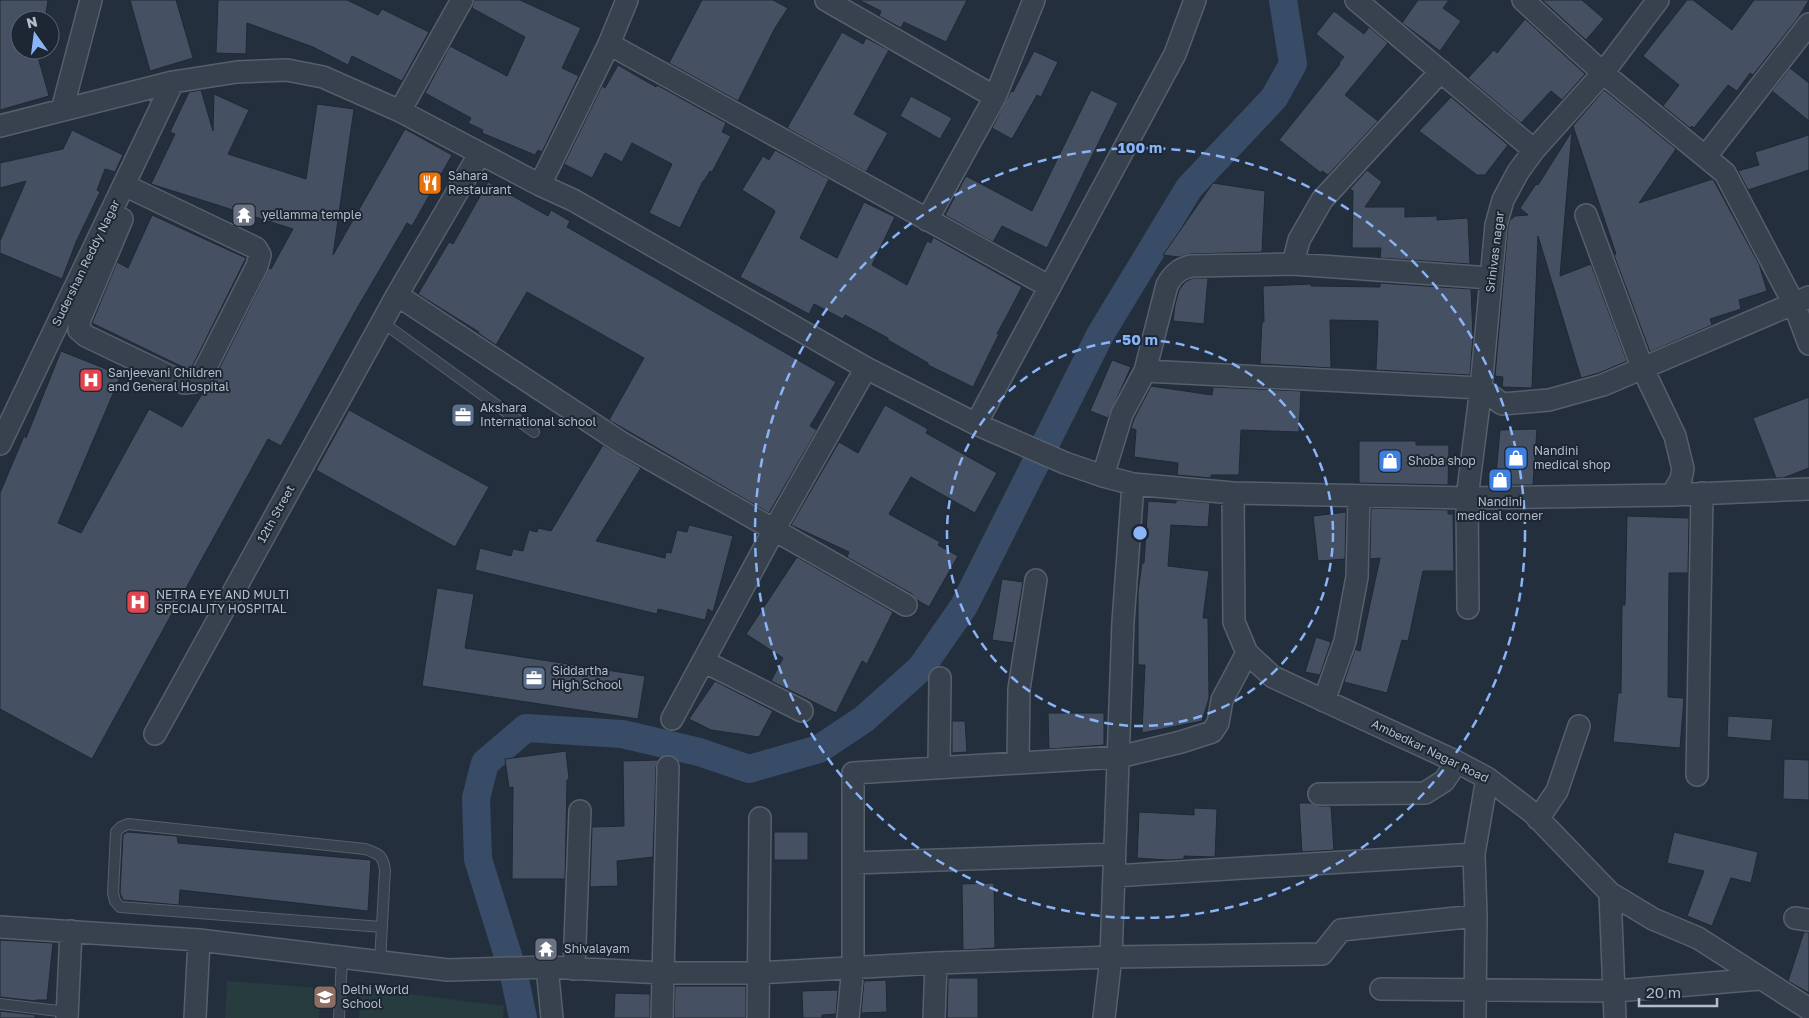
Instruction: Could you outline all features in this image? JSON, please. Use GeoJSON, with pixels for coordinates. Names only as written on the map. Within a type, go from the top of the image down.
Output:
{"type":"FeatureCollection","features":[{"type":"Feature","properties":{"kind":"street"},"geometry":{"type":"LineString","coordinates":[[62,110],[91,0]]}},
{"type":"Feature","properties":{"kind":"street"},"geometry":{"type":"LineString","coordinates":[[400,111],[462,0]]}},
{"type":"Feature","properties":{"kind":"street"},"geometry":{"type":"LineString","coordinates":[[540,184],[609,44],[627,0]]}},
{"type":"Feature","properties":{"kind":"street"},"geometry":{"type":"LineString","coordinates":[[826,0],[995,97]]}},
{"type":"Feature","properties":{"kind":"street"},"geometry":{"type":"LineString","coordinates":[[928,220],[995,97],[1034,0]]}},
{"type":"Feature","properties":{"kind":"street"},"geometry":{"type":"LineString","coordinates":[[976,424],[1175,54],[1195,0]]}},
{"type":"Feature","properties":{"kind":"street"},"geometry":{"type":"LineString","coordinates":[[1356,0],[1534,150]]}},
{"type":"Feature","properties":{"kind":"street"},"geometry":{"type":"LineString","coordinates":[[1523,0],[1603,73],[1725,173],[1802,301],[1809,344]]}},
{"type":"Feature","properties":{"kind":"street","name":"Srinivas nagar"},"geometry":{"type":"LineString","coordinates":[[1468,608],[1467,498],[1481,388],[1496,225],[1502,200],[1518,172],[1534,150],[1603,73],[1658,0]]}},
{"type":"Feature","properties":{"kind":"street"},"geometry":{"type":"LineString","coordinates":[[1706,156],[1809,24]]}},
{"type":"Feature","properties":{"kind":"street"},"geometry":{"type":"LineString","coordinates":[[609,44],[1050,287]]}},
{"type":"Feature","properties":{"kind":"street"},"geometry":{"type":"LineString","coordinates":[[0,126],[173,82],[237,72],[287,70],[323,77],[400,111],[573,200],[866,368],[976,424],[1065,463],[1133,484],[1232,493],[1467,498],[1809,489]]}},
{"type":"Feature","properties":{"kind":"street"},"geometry":{"type":"LineString","coordinates":[[1293,264],[1299,240],[1322,200],[1441,71]]}},
{"type":"Feature","properties":{"kind":"street","name":"Sudershan Reddy Nagar"},"geometry":{"type":"LineString","coordinates":[[0,444],[123,212],[124,184],[173,82]]}},
{"type":"Feature","properties":{"kind":"street","name":"12th Street"},"geometry":{"type":"LineString","coordinates":[[155,734],[397,295],[480,153]]}},
{"type":"Feature","properties":{"kind":"street"},"geometry":{"type":"LineString","coordinates":[[123,212],[80,320],[79,330],[86,336],[184,383],[194,382],[202,375],[257,266],[260,255],[256,248],[124,184]]}},
{"type":"Feature","properties":{"kind":"street"},"geometry":{"type":"LineString","coordinates":[[1586,215],[1642,368],[1674,436],[1683,469],[1682,480],[1672,494]]}},
{"type":"Feature","properties":{"kind":"street"},"geometry":{"type":"LineString","coordinates":[[1103,476],[1122,414],[1145,371],[1167,284],[1172,276],[1182,269],[1191,266],[1293,264],[1491,278]]}},
{"type":"Feature","properties":{"kind":"street"},"geometry":{"type":"LineString","coordinates":[[397,295],[622,443],[906,605]]}},
{"type":"Feature","properties":{"kind":"street"},"geometry":{"type":"LineString","coordinates":[[1145,371],[1481,388],[1502,404],[1549,400],[1604,385],[1802,301]]}},
{"type":"Feature","properties":{"kind":"street"},"geometry":{"type":"LineString","coordinates":[[672,719],[774,530],[866,368]]}},
{"type":"Feature","properties":{"kind":"street"},"geometry":{"type":"LineString","coordinates":[[1104,1018],[1112,957],[1123,622],[1133,484]]}},
{"type":"Feature","properties":{"kind":"street","name":"Ambedkar Nagar Road"},"geometry":{"type":"LineString","coordinates":[[1232,493],[1234,622],[1247,652],[1273,677],[1488,778],[1538,819],[1610,892],[1653,919],[1698,938],[1760,979],[1809,1008]]}},
{"type":"Feature","properties":{"kind":"street"},"geometry":{"type":"LineString","coordinates":[[1697,775],[1702,493]]}},
{"type":"Feature","properties":{"kind":"street"},"geometry":{"type":"LineString","coordinates":[[1324,701],[1345,641],[1357,577],[1360,496]]}},
{"type":"Feature","properties":{"kind":"street"},"geometry":{"type":"LineString","coordinates":[[1018,763],[1019,689],[1036,580]]}},
{"type":"Feature","properties":{"kind":"street"},"geometry":{"type":"LineString","coordinates":[[848,1018],[853,967],[852,773],[1119,757],[1182,742],[1212,732],[1218,723],[1222,700],[1247,652]]}},
{"type":"Feature","properties":{"kind":"street"},"geometry":{"type":"LineString","coordinates":[[703,661],[802,711]]}},
{"type":"Feature","properties":{"kind":"street"},"geometry":{"type":"LineString","coordinates":[[939,768],[940,678]]}},
{"type":"Feature","properties":{"kind":"street"},"geometry":{"type":"LineString","coordinates":[[1538,819],[1557,791],[1579,726]]}},
{"type":"Feature","properties":{"kind":"street"},"geometry":{"type":"LineString","coordinates":[[1319,794],[1425,793],[1444,780],[1457,762]]}},
{"type":"Feature","properties":{"kind":"street"},"geometry":{"type":"LineString","coordinates":[[662,1018],[668,767]]}},
{"type":"Feature","properties":{"kind":"street"},"geometry":{"type":"LineString","coordinates":[[1475,1018],[1476,916],[1474,854],[1488,778]]}},
{"type":"Feature","properties":{"kind":"street"},"geometry":{"type":"LineString","coordinates":[[574,969],[580,811]]}},
{"type":"Feature","properties":{"kind":"street"},"geometry":{"type":"LineString","coordinates":[[758,1018],[760,818]]}},
{"type":"Feature","properties":{"kind":"street"},"geometry":{"type":"LineString","coordinates":[[853,863],[1114,854]]}},
{"type":"Feature","properties":{"kind":"street"},"geometry":{"type":"LineString","coordinates":[[1114,876],[1474,854]]}},
{"type":"Feature","properties":{"kind":"street"},"geometry":{"type":"LineString","coordinates":[[1610,892],[1615,1018]]}},
{"type":"Feature","properties":{"kind":"street"},"geometry":{"type":"LineString","coordinates":[[0,927],[200,940],[448,970],[547,967],[663,974],[758,974],[936,962],[1322,954],[1341,930],[1476,916]]}},
{"type":"Feature","properties":{"kind":"street"},"geometry":{"type":"LineString","coordinates":[[67,1015],[71,931]]}},
{"type":"Feature","properties":{"kind":"street"},"geometry":{"type":"LineString","coordinates":[[195,1018],[200,940]]}},
{"type":"Feature","properties":{"kind":"street"},"geometry":{"type":"LineString","coordinates":[[934,1018],[936,962]]}},
{"type":"Feature","properties":{"kind":"street"},"geometry":{"type":"LineString","coordinates":[[547,967],[552,1018]]}},
{"type":"Feature","properties":{"kind":"street"},"geometry":{"type":"LineString","coordinates":[[1381,989],[1615,991],[1760,979]]}},
{"type":"Feature","properties":{"kind":"lane"},"geometry":{"type":"LineString","coordinates":[[382,322],[534,432]]}},
{"type":"Feature","properties":{"kind":"lane"},"geometry":{"type":"LineString","coordinates":[[380,962],[382,927],[385,870],[384,860],[377,853],[365,849],[128,824],[116,832],[113,894],[115,901],[120,907],[382,927]]}},
{"type":"Feature","properties":{"kind":"lane"},"geometry":{"type":"LineString","coordinates":[[339,1018],[342,958]]}},
{"type":"Feature","properties":{"kind":"lane"},"geometry":{"type":"LineString","coordinates":[[0,1004],[67,1015]]}},
{"type":"Feature","properties":{"kind":"green space"},"geometry":{"type":"Polygon","coordinates":[[[227,981],[321,988],[319,1018],[225,1018],[227,981]]]}},
{"type":"Feature","properties":{"kind":"green space"},"geometry":{"type":"Polygon","coordinates":[[[361,988],[504,1006],[503,1018],[359,1018],[361,988]]]}},
{"type":"Feature","properties":{"kind":"building"},"geometry":{"type":"Polygon","coordinates":[[[0,0],[48,0],[46,10],[10,10],[10,60],[39,60],[49,96],[0,110],[0,0]]]}},
{"type":"Feature","properties":{"kind":"building"},"geometry":{"type":"Polygon","coordinates":[[[130,0],[176,0],[193,58],[150,71],[130,0]]]}},
{"type":"Feature","properties":{"kind":"building"},"geometry":{"type":"Polygon","coordinates":[[[218,0],[347,0],[378,15],[382,9],[429,32],[402,81],[352,56],[348,65],[313,47],[247,23],[246,54],[216,53],[218,0]]]}},
{"type":"Feature","properties":{"kind":"building"},"geometry":{"type":"Polygon","coordinates":[[[474,0],[520,0],[581,28],[562,68],[579,76],[542,152],[538,150],[535,155],[482,133],[483,130],[468,123],[471,118],[425,93],[450,46],[507,76],[525,37],[472,8],[474,0]]]}},
{"type":"Feature","properties":{"kind":"building"},"geometry":{"type":"Polygon","coordinates":[[[702,0],[773,0],[788,8],[775,28],[738,101],[669,63],[702,0]]]}},
{"type":"Feature","properties":{"kind":"building"},"geometry":{"type":"Polygon","coordinates":[[[859,0],[967,0],[946,42],[904,22],[901,28],[879,16],[881,11],[859,0]]]}},
{"type":"Feature","properties":{"kind":"building"},"geometry":{"type":"Polygon","coordinates":[[[1418,0],[1449,0],[1443,8],[1461,21],[1440,51],[1402,23],[1418,0]]]}},
{"type":"Feature","properties":{"kind":"building"},"geometry":{"type":"Polygon","coordinates":[[[1542,0],[1582,0],[1604,19],[1586,40],[1542,0]]]}},
{"type":"Feature","properties":{"kind":"building"},"geometry":{"type":"Polygon","coordinates":[[[1687,0],[1693,0],[1732,30],[1754,0],[1809,0],[1798,18],[1753,75],[1750,73],[1737,91],[1728,85],[1694,128],[1692,126],[1690,128],[1663,106],[1679,85],[1643,56],[1687,0]]]}},
{"type":"Feature","properties":{"kind":"building"},"geometry":{"type":"Polygon","coordinates":[[[1334,11],[1364,34],[1369,27],[1388,43],[1345,95],[1378,121],[1328,175],[1322,171],[1321,173],[1279,140],[1344,57],[1316,34],[1334,11]]]}},
{"type":"Feature","properties":{"kind":"building"},"geometry":{"type":"Polygon","coordinates":[[[1525,19],[1585,74],[1562,100],[1551,91],[1521,123],[1468,78],[1494,50],[1497,53],[1525,19]]]}},
{"type":"Feature","properties":{"kind":"building"},"geometry":{"type":"Polygon","coordinates":[[[842,32],[863,44],[866,38],[889,50],[854,114],[888,133],[866,172],[787,128],[842,32]]]}},
{"type":"Feature","properties":{"kind":"building"},"geometry":{"type":"Polygon","coordinates":[[[1034,51],[1058,62],[1041,97],[1037,95],[1012,139],[992,128],[1034,51]]]}},
{"type":"Feature","properties":{"kind":"building"},"geometry":{"type":"Polygon","coordinates":[[[618,65],[726,123],[722,132],[731,136],[712,172],[710,171],[703,181],[680,228],[649,213],[672,164],[632,143],[622,162],[605,153],[592,178],[564,164],[602,86],[605,88],[618,65]]]}},
{"type":"Feature","properties":{"kind":"building"},"geometry":{"type":"Polygon","coordinates":[[[1790,68],[1809,83],[1809,121],[1772,91],[1790,68]]]}},
{"type":"Feature","properties":{"kind":"building"},"geometry":{"type":"Polygon","coordinates":[[[201,90],[213,131],[214,94],[249,110],[228,154],[306,179],[317,104],[354,109],[333,255],[405,129],[452,155],[412,226],[407,223],[356,310],[281,446],[268,439],[92,759],[0,709],[0,493],[24,436],[26,438],[61,351],[121,375],[58,523],[81,533],[149,409],[182,427],[205,389],[213,381],[269,268],[271,269],[293,229],[151,184],[175,134],[170,132],[189,92],[201,90]]]}},
{"type":"Feature","properties":{"kind":"building"},"geometry":{"type":"Polygon","coordinates":[[[1091,90],[1118,103],[1047,248],[1002,226],[993,242],[945,215],[966,176],[1032,211],[1091,90]]]}},
{"type":"Feature","properties":{"kind":"building"},"geometry":{"type":"Polygon","coordinates":[[[1604,90],[1676,149],[1639,203],[1713,179],[1759,264],[1767,291],[1739,300],[1741,309],[1710,319],[1712,325],[1650,352],[1614,255],[1616,254],[1573,126],[1604,90]]]}},
{"type":"Feature","properties":{"kind":"building"},"geometry":{"type":"Polygon","coordinates":[[[911,96],[952,118],[940,139],[900,116],[911,96]]]}},
{"type":"Feature","properties":{"kind":"building"},"geometry":{"type":"Polygon","coordinates":[[[1451,97],[1508,145],[1485,175],[1477,175],[1419,131],[1451,97]]]}},
{"type":"Feature","properties":{"kind":"building"},"geometry":{"type":"Polygon","coordinates":[[[72,130],[123,155],[115,172],[105,169],[97,190],[100,192],[76,242],[62,279],[0,253],[0,241],[26,181],[0,188],[0,163],[63,149],[72,130]]]}},
{"type":"Feature","properties":{"kind":"building"},"geometry":{"type":"Polygon","coordinates":[[[1572,131],[1560,276],[1591,264],[1627,361],[1599,373],[1581,378],[1538,236],[1532,388],[1502,387],[1503,377],[1495,376],[1508,227],[1510,220],[1515,216],[1528,215],[1520,208],[1536,184],[1538,185],[1572,131]]]}},
{"type":"Feature","properties":{"kind":"building"},"geometry":{"type":"Polygon","coordinates":[[[1809,135],[1809,170],[1748,190],[1738,171],[1759,165],[1755,152],[1809,135]]]}},
{"type":"Feature","properties":{"kind":"building"},"geometry":{"type":"Polygon","coordinates":[[[775,150],[829,179],[800,238],[837,258],[864,202],[895,217],[872,265],[907,285],[927,241],[931,243],[933,237],[1022,287],[997,334],[999,334],[973,387],[928,365],[928,363],[888,340],[888,338],[845,315],[843,319],[814,304],[809,314],[740,277],[775,212],[742,190],[763,156],[769,160],[775,150]]]}},
{"type":"Feature","properties":{"kind":"building"},"geometry":{"type":"Polygon","coordinates":[[[1367,170],[1382,182],[1365,207],[1405,207],[1405,217],[1437,216],[1437,220],[1468,218],[1470,264],[1380,258],[1381,248],[1352,248],[1353,191],[1350,189],[1367,170]]]}},
{"type":"Feature","properties":{"kind":"building"},"geometry":{"type":"Polygon","coordinates":[[[488,182],[548,216],[551,210],[570,221],[567,227],[836,382],[810,426],[817,430],[769,513],[609,420],[644,358],[527,292],[496,345],[479,332],[418,294],[449,242],[453,244],[488,182]]]}},
{"type":"Feature","properties":{"kind":"building"},"geometry":{"type":"Polygon","coordinates":[[[1213,183],[1265,191],[1262,252],[1191,254],[1179,257],[1163,255],[1213,183]]]}},
{"type":"Feature","properties":{"kind":"building"},"geometry":{"type":"Polygon","coordinates":[[[152,215],[246,258],[189,370],[92,323],[117,262],[128,268],[152,215]]]}},
{"type":"Feature","properties":{"kind":"building"},"geometry":{"type":"Polygon","coordinates":[[[1193,278],[1208,278],[1204,324],[1173,321],[1179,290],[1185,282],[1193,278]]]}},
{"type":"Feature","properties":{"kind":"building"},"geometry":{"type":"Polygon","coordinates":[[[1380,283],[1471,289],[1473,336],[1470,375],[1376,370],[1378,321],[1330,320],[1331,368],[1260,364],[1262,322],[1264,322],[1263,286],[1311,284],[1311,286],[1380,287],[1380,283]]]}},
{"type":"Feature","properties":{"kind":"building"},"geometry":{"type":"Polygon","coordinates":[[[1112,360],[1131,367],[1108,418],[1090,411],[1112,360]]]}},
{"type":"Feature","properties":{"kind":"building"},"geometry":{"type":"Polygon","coordinates":[[[1151,386],[1212,395],[1213,387],[1301,391],[1299,432],[1241,430],[1239,475],[1211,475],[1211,478],[1177,475],[1178,463],[1134,457],[1136,430],[1131,428],[1151,386]]]}},
{"type":"Feature","properties":{"kind":"building"},"geometry":{"type":"Polygon","coordinates":[[[1809,397],[1809,468],[1783,478],[1776,478],[1753,418],[1809,397]]]}},
{"type":"Feature","properties":{"kind":"building"},"geometry":{"type":"Polygon","coordinates":[[[885,405],[928,429],[926,433],[997,473],[975,513],[911,477],[889,514],[940,542],[938,545],[958,556],[929,607],[917,600],[912,594],[847,557],[849,552],[791,525],[839,442],[858,453],[885,405]]]}},
{"type":"Feature","properties":{"kind":"building"},"geometry":{"type":"Polygon","coordinates":[[[349,410],[489,487],[455,547],[316,470],[349,410]]]}},
{"type":"Feature","properties":{"kind":"building","name":"Nandini medical shop"},"geometry":{"type":"Polygon","coordinates":[[[1537,429],[1533,485],[1495,485],[1500,430],[1537,429]]]}},
{"type":"Feature","properties":{"kind":"building"},"geometry":{"type":"Polygon","coordinates":[[[1359,441],[1416,441],[1416,445],[1449,445],[1448,485],[1359,483],[1359,441]]]}},
{"type":"Feature","properties":{"kind":"building"},"geometry":{"type":"Polygon","coordinates":[[[603,445],[641,468],[596,541],[665,558],[666,552],[671,553],[677,530],[687,532],[689,525],[733,536],[713,612],[708,609],[705,620],[658,609],[657,614],[475,570],[480,548],[511,556],[513,549],[523,551],[529,530],[537,532],[538,528],[551,531],[603,445]]]}},
{"type":"Feature","properties":{"kind":"building"},"geometry":{"type":"Polygon","coordinates":[[[1176,500],[1210,503],[1208,527],[1171,525],[1168,566],[1209,571],[1203,618],[1208,618],[1209,698],[1202,721],[1142,733],[1145,665],[1138,665],[1138,592],[1142,563],[1144,563],[1148,501],[1176,503],[1176,500]]]}},
{"type":"Feature","properties":{"kind":"building"},"geometry":{"type":"Polygon","coordinates":[[[1371,508],[1448,510],[1448,514],[1453,514],[1454,571],[1423,571],[1408,641],[1402,640],[1387,693],[1344,682],[1355,649],[1360,651],[1380,558],[1370,559],[1371,508]]]}},
{"type":"Feature","properties":{"kind":"building"},"geometry":{"type":"Polygon","coordinates":[[[1346,512],[1345,559],[1318,561],[1313,516],[1346,512]]]}},
{"type":"Feature","properties":{"kind":"building"},"geometry":{"type":"Polygon","coordinates":[[[1627,516],[1689,518],[1688,573],[1669,573],[1668,697],[1684,698],[1680,748],[1613,742],[1618,693],[1621,693],[1622,605],[1625,605],[1627,516]]]}},
{"type":"Feature","properties":{"kind":"building"},"geometry":{"type":"Polygon","coordinates":[[[797,557],[893,612],[867,664],[862,661],[836,713],[771,681],[783,658],[746,634],[797,557]]]}},
{"type":"Feature","properties":{"kind":"building"},"geometry":{"type":"Polygon","coordinates":[[[1002,579],[1023,582],[1013,643],[992,640],[1002,579]]]}},
{"type":"Feature","properties":{"kind":"building"},"geometry":{"type":"Polygon","coordinates":[[[437,588],[474,594],[465,648],[645,676],[638,719],[422,686],[437,588]]]}},
{"type":"Feature","properties":{"kind":"building"},"geometry":{"type":"Polygon","coordinates":[[[1316,637],[1331,642],[1320,675],[1305,672],[1316,637]]]}},
{"type":"Feature","properties":{"kind":"building"},"geometry":{"type":"Polygon","coordinates":[[[715,681],[773,711],[759,737],[711,730],[689,719],[715,681]]]}},
{"type":"Feature","properties":{"kind":"building"},"geometry":{"type":"Polygon","coordinates":[[[1048,713],[1104,713],[1104,745],[1049,749],[1048,713]]]}},
{"type":"Feature","properties":{"kind":"building"},"geometry":{"type":"Polygon","coordinates":[[[1728,716],[1773,719],[1771,741],[1727,737],[1728,716]]]}},
{"type":"Feature","properties":{"kind":"building"},"geometry":{"type":"Polygon","coordinates":[[[952,721],[965,721],[967,752],[952,753],[952,721]]]}},
{"type":"Feature","properties":{"kind":"building"},"geometry":{"type":"Polygon","coordinates":[[[566,751],[569,779],[567,780],[565,879],[512,879],[513,787],[509,788],[505,759],[566,751]]]}},
{"type":"Feature","properties":{"kind":"building"},"geometry":{"type":"Polygon","coordinates":[[[1784,759],[1809,760],[1809,800],[1783,799],[1784,759]]]}},
{"type":"Feature","properties":{"kind":"building"},"geometry":{"type":"Polygon","coordinates":[[[658,760],[656,767],[653,857],[617,861],[618,886],[590,887],[592,827],[624,826],[623,761],[658,760]]]}},
{"type":"Feature","properties":{"kind":"building"},"geometry":{"type":"Polygon","coordinates":[[[1299,803],[1331,806],[1334,850],[1302,852],[1299,803]]]}},
{"type":"Feature","properties":{"kind":"building"},"geometry":{"type":"Polygon","coordinates":[[[1194,808],[1217,809],[1215,857],[1184,856],[1184,859],[1167,860],[1137,858],[1139,812],[1194,815],[1194,808]]]}},
{"type":"Feature","properties":{"kind":"building"},"geometry":{"type":"Polygon","coordinates":[[[127,832],[177,836],[178,843],[371,860],[368,911],[180,890],[179,905],[123,900],[120,893],[123,835],[127,832]]]}},
{"type":"Feature","properties":{"kind":"building"},"geometry":{"type":"Polygon","coordinates":[[[774,832],[808,832],[808,860],[774,860],[774,832]]]}},
{"type":"Feature","properties":{"kind":"building"},"geometry":{"type":"Polygon","coordinates":[[[1674,832],[1758,852],[1751,883],[1731,878],[1712,926],[1687,916],[1704,871],[1667,863],[1674,832]]]}},
{"type":"Feature","properties":{"kind":"building"},"geometry":{"type":"Polygon","coordinates":[[[994,883],[995,948],[963,950],[962,884],[994,883]]]}},
{"type":"Feature","properties":{"kind":"building"},"geometry":{"type":"Polygon","coordinates":[[[1804,932],[1809,932],[1809,993],[1788,981],[1804,932]]]}},
{"type":"Feature","properties":{"kind":"building"},"geometry":{"type":"Polygon","coordinates":[[[0,940],[53,943],[47,1000],[36,1001],[0,997],[0,940]]]}},
{"type":"Feature","properties":{"kind":"building"},"geometry":{"type":"Polygon","coordinates":[[[948,978],[978,978],[978,1018],[947,1018],[948,978]]]}},
{"type":"Feature","properties":{"kind":"building"},"geometry":{"type":"Polygon","coordinates":[[[886,980],[887,1012],[861,1013],[864,981],[886,980]]]}},
{"type":"Feature","properties":{"kind":"building"},"geometry":{"type":"Polygon","coordinates":[[[675,986],[746,986],[746,1018],[674,1018],[675,986]]]}},
{"type":"Feature","properties":{"kind":"building"},"geometry":{"type":"Polygon","coordinates":[[[838,990],[836,1014],[822,1015],[822,1018],[803,1018],[802,991],[838,990]]]}},
{"type":"Feature","properties":{"kind":"building"},"geometry":{"type":"Polygon","coordinates":[[[615,993],[650,994],[650,1018],[614,1018],[615,993]]]}},
{"type":"Feature","properties":{"kind":"building"},"geometry":{"type":"Polygon","coordinates":[[[0,1011],[35,1015],[35,1018],[0,1018],[0,1011]]]}},
{"type":"Feature","properties":{"kind":"waterway"},"geometry":{"type":"LineString","coordinates":[[523,1018],[514,975],[478,859],[476,798],[485,763],[526,728],[622,734],[699,752],[749,769],[819,749],[864,719],[921,668],[964,606],[1100,335],[1189,188],[1274,98],[1293,64],[1283,0]]}},
{"type":"Feature","properties":{"kind":"place","name":"Sahara Restaurant"},"geometry":{"type":"Point","coordinates":[430,183]}},
{"type":"Feature","properties":{"kind":"place","name":"yellamma temple"},"geometry":{"type":"Point","coordinates":[244,215]}},
{"type":"Feature","properties":{"kind":"place","name":"Sanjeevani Children and General Hospital"},"geometry":{"type":"Point","coordinates":[91,380]}},
{"type":"Feature","properties":{"kind":"place","name":"Akshara International school"},"geometry":{"type":"Point","coordinates":[463,415]}},
{"type":"Feature","properties":{"kind":"place","name":"Nandini medical shop"},"geometry":{"type":"Point","coordinates":[1516,458]}},
{"type":"Feature","properties":{"kind":"place","name":"Shoba shop"},"geometry":{"type":"Point","coordinates":[1390,461]}},
{"type":"Feature","properties":{"kind":"place","name":"Nandini medical corner"},"geometry":{"type":"Point","coordinates":[1500,480]}},
{"type":"Feature","properties":{"kind":"place","name":"NETRA EYE AND MULTI SPECIALITY HOSPITAL"},"geometry":{"type":"Point","coordinates":[138,602]}},
{"type":"Feature","properties":{"kind":"place","name":"Siddartha High School"},"geometry":{"type":"Point","coordinates":[534,678]}},
{"type":"Feature","properties":{"kind":"place","name":"Shivalayam"},"geometry":{"type":"Point","coordinates":[546,949]}},
{"type":"Feature","properties":{"kind":"place","name":"Delhi World School"},"geometry":{"type":"Point","coordinates":[325,997]}}]}
